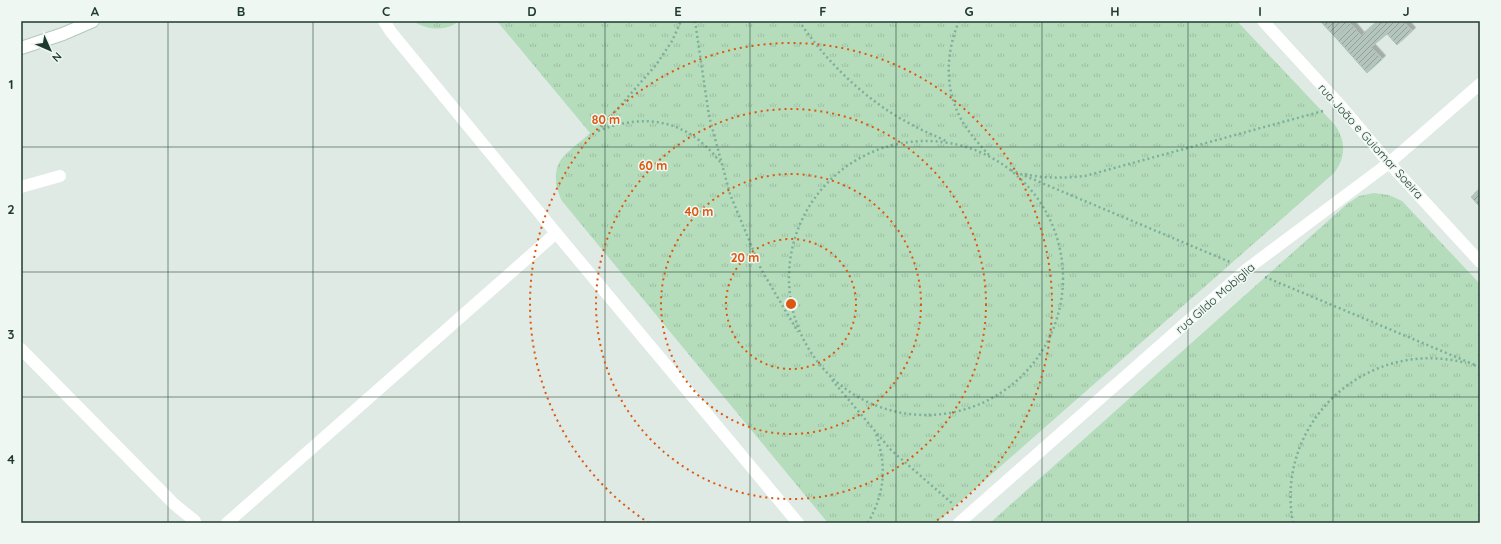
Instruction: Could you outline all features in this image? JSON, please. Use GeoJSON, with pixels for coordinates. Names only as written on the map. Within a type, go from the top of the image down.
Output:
{"type":"FeatureCollection","features":[{"type":"Feature","properties":{"kind":"street"},"geometry":{"type":"LineString","coordinates":[[21,48],[63,34],[93,21]]}},
{"type":"Feature","properties":{"kind":"street"},"geometry":{"type":"LineString","coordinates":[[384,21],[391,32],[556,233],[798,523]]}},
{"type":"Feature","properties":{"kind":"street","name":"rua João e Guiomar Soeira"},"geometry":{"type":"LineString","coordinates":[[1263,21],[1341,106],[1389,163],[1480,262]]}},
{"type":"Feature","properties":{"kind":"street","name":"rua Gildo Mobiglia"},"geometry":{"type":"LineString","coordinates":[[963,519],[1247,269],[1389,163],[1480,84]]}},
{"type":"Feature","properties":{"kind":"street"},"geometry":{"type":"LineString","coordinates":[[21,187],[60,176]]}},
{"type":"Feature","properties":{"kind":"street"},"geometry":{"type":"LineString","coordinates":[[227,523],[556,233]]}},
{"type":"Feature","properties":{"kind":"street"},"geometry":{"type":"LineString","coordinates":[[21,349],[174,504],[195,521],[195,523]]}},
{"type":"Feature","properties":{"kind":"path"},"geometry":{"type":"LineString","coordinates":[[681,21],[672,41],[656,65],[598,131],[628,122],[643,121],[658,122],[674,126],[688,132],[700,140],[712,151],[721,163]]}},
{"type":"Feature","properties":{"kind":"path"},"geometry":{"type":"LineString","coordinates":[[695,21],[709,116],[721,163],[730,194],[761,269],[813,357],[891,450],[963,519]]}},
{"type":"Feature","properties":{"kind":"path"},"geometry":{"type":"LineString","coordinates":[[799,21],[829,61],[865,94],[906,122],[950,143]]}},
{"type":"Feature","properties":{"kind":"path"},"geometry":{"type":"LineString","coordinates":[[959,21],[953,37],[950,54],[948,71],[950,87],[954,103],[961,119],[970,133],[990,157]]}},
{"type":"Feature","properties":{"kind":"path"},"geometry":{"type":"LineString","coordinates":[[1009,169],[1027,175],[1046,178],[1085,176],[1341,106]]}},
{"type":"Feature","properties":{"kind":"path"},"geometry":{"type":"LineString","coordinates":[[802,338],[794,318],[790,297],[789,268],[796,234],[805,214],[817,196],[831,180],[848,166],[866,155],[907,142],[929,141],[950,143],[971,148],[990,157],[1009,169],[1025,183],[1038,199],[1049,218],[1057,238],[1062,259],[1063,280],[1061,302],[1055,323],[1046,342],[1035,360],[1020,377],[1004,390],[985,401],[965,409],[944,414],[922,415],[901,413],[881,408],[860,399],[827,373]]}},
{"type":"Feature","properties":{"kind":"path"},"geometry":{"type":"LineString","coordinates":[[1293,523],[1290,493],[1298,450],[1307,430],[1319,412],[1334,396],[1351,382],[1370,371],[1411,359],[1432,358],[1454,360],[1480,368]]}},
{"type":"Feature","properties":{"kind":"path"},"geometry":{"type":"LineString","coordinates":[[868,523],[880,496],[883,480],[884,463],[876,432]]}},
{"type":"Feature","properties":{"kind":"green space"},"geometry":{"type":"Polygon","coordinates":[[[413,21],[459,21],[448,27],[430,28],[413,21]]]}},
{"type":"Feature","properties":{"kind":"green space"},"geometry":{"type":"Polygon","coordinates":[[[497,21],[1237,21],[1335,125],[1339,131],[1343,143],[1343,149],[1341,161],[1334,173],[936,523],[828,523],[562,201],[556,184],[556,172],[560,161],[590,133],[497,21]]]}},
{"type":"Feature","properties":{"kind":"green space"},"geometry":{"type":"Polygon","coordinates":[[[1374,193],[1389,195],[1402,201],[1480,284],[1480,523],[990,523],[1347,204],[1359,196],[1374,193]]]}},
{"type":"Feature","properties":{"kind":"building"},"geometry":{"type":"Polygon","coordinates":[[[1320,21],[1348,21],[1351,24],[1336,38],[1320,21]]]}},
{"type":"Feature","properties":{"kind":"building"},"geometry":{"type":"Polygon","coordinates":[[[1375,21],[1403,21],[1412,31],[1397,45],[1387,34],[1371,47],[1382,59],[1367,73],[1336,38],[1351,24],[1361,36],[1377,22],[1375,21]]]}},
{"type":"Feature","properties":{"kind":"building"},"geometry":{"type":"Polygon","coordinates":[[[1480,189],[1480,207],[1471,197],[1480,189]]]}}]}
